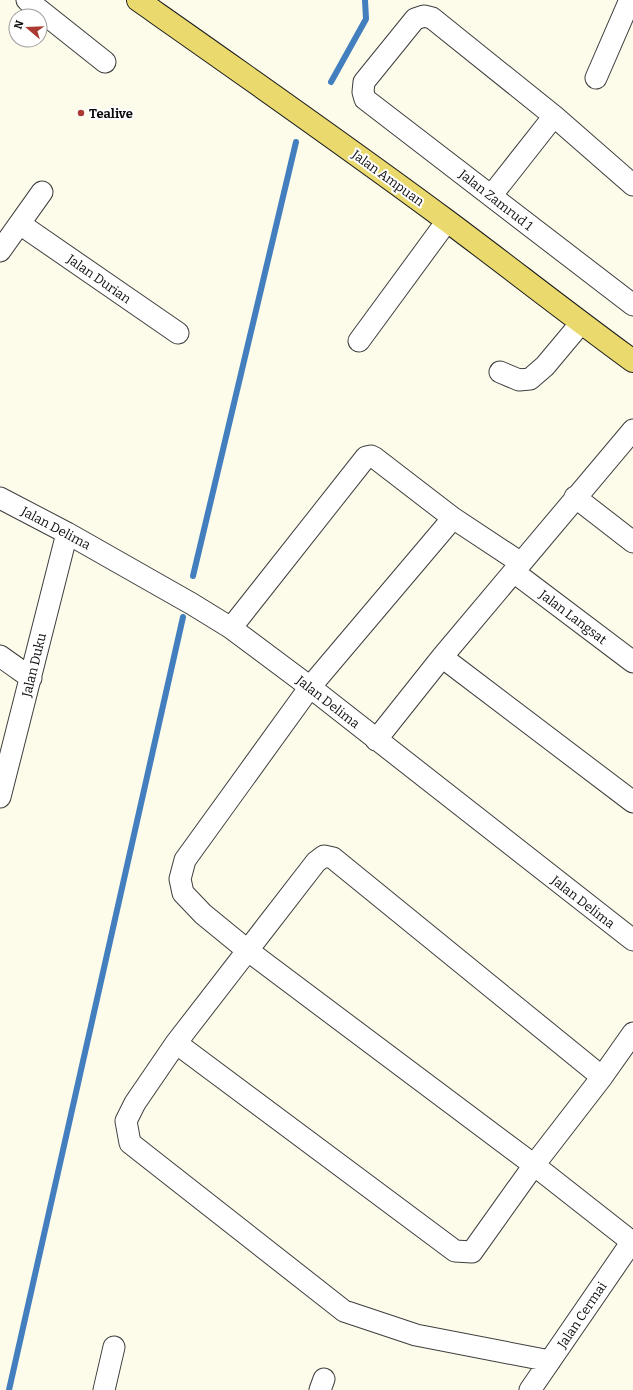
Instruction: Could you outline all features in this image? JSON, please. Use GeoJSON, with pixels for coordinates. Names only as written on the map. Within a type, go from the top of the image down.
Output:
{"type":"FeatureCollection","features":[{"type":"Feature","properties":{"kind":"main road","name":"Jalan Ampuan"},"geometry":{"type":"LineString","coordinates":[[138,0],[288,105],[447,221],[580,323],[633,361]]}},
{"type":"Feature","properties":{"kind":"street"},"geometry":{"type":"LineString","coordinates":[[596,78],[629,2]]}},
{"type":"Feature","properties":{"kind":"street"},"geometry":{"type":"LineString","coordinates":[[40,4],[105,62]]}},
{"type":"Feature","properties":{"kind":"street","name":"Jalan Zamrud 1"},"geometry":{"type":"LineString","coordinates":[[554,116],[432,18],[424,16],[416,19],[364,82],[363,92],[365,99],[633,305]]}},
{"type":"Feature","properties":{"kind":"street"},"geometry":{"type":"LineString","coordinates":[[491,196],[554,116],[633,186]]}},
{"type":"Feature","properties":{"kind":"street"},"geometry":{"type":"LineString","coordinates":[[0,251],[42,192]]}},
{"type":"Feature","properties":{"kind":"street"},"geometry":{"type":"LineString","coordinates":[[359,341],[447,221]]}},
{"type":"Feature","properties":{"kind":"street","name":"Jalan Durian"},"geometry":{"type":"LineString","coordinates":[[20,224],[178,333]]}},
{"type":"Feature","properties":{"kind":"street"},"geometry":{"type":"LineString","coordinates":[[500,372],[519,380],[530,379],[545,366],[580,323]]}},
{"type":"Feature","properties":{"kind":"street"},"geometry":{"type":"LineString","coordinates":[[376,740],[442,657],[575,497],[633,430]]}},
{"type":"Feature","properties":{"kind":"street","name":"Jalan Langsat"},"geometry":{"type":"LineString","coordinates":[[231,628],[366,457],[371,456],[518,567],[633,662]]}},
{"type":"Feature","properties":{"kind":"street"},"geometry":{"type":"LineString","coordinates":[[575,497],[633,542]]}},
{"type":"Feature","properties":{"kind":"street","name":"Jalan Delima"},"geometry":{"type":"LineString","coordinates":[[0,498],[67,533],[192,604],[231,628],[310,687],[633,940]]}},
{"type":"Feature","properties":{"kind":"street"},"geometry":{"type":"LineString","coordinates":[[453,518],[310,687],[185,860],[180,879],[183,892],[203,914],[247,950],[534,1165],[632,1241]]}},
{"type":"Feature","properties":{"kind":"street","name":"Jalan Duku"},"geometry":{"type":"LineString","coordinates":[[0,792],[31,678],[67,533]]}},
{"type":"Feature","properties":{"kind":"street"},"geometry":{"type":"LineString","coordinates":[[0,656],[31,678]]}},
{"type":"Feature","properties":{"kind":"street"},"geometry":{"type":"LineString","coordinates":[[442,657],[633,802]]}},
{"type":"Feature","properties":{"kind":"street"},"geometry":{"type":"LineString","coordinates":[[550,1361],[416,1335],[344,1311],[130,1143],[126,1121],[135,1103],[176,1043],[316,862],[324,856],[333,858],[602,1077]]}},
{"type":"Feature","properties":{"kind":"street"},"geometry":{"type":"LineString","coordinates":[[176,1043],[455,1251],[472,1252],[534,1165],[602,1077],[633,1033]]}},
{"type":"Feature","properties":{"kind":"street","name":"Jalan Cermai"},"geometry":{"type":"LineString","coordinates":[[530,1390],[632,1241]]}},
{"type":"Feature","properties":{"kind":"street"},"geometry":{"type":"LineString","coordinates":[[104,1390],[114,1347]]}},
{"type":"Feature","properties":{"kind":"waterway"},"geometry":{"type":"LineString","coordinates":[[331,82],[366,19],[365,0]]}},
{"type":"Feature","properties":{"kind":"waterway"},"geometry":{"type":"LineString","coordinates":[[193,576],[296,142]]}},
{"type":"Feature","properties":{"kind":"waterway"},"geometry":{"type":"LineString","coordinates":[[9,1390],[183,617]]}},
{"type":"Feature","properties":{"kind":"place","name":"Tealive"},"geometry":{"type":"Point","coordinates":[81,113]}}]}
